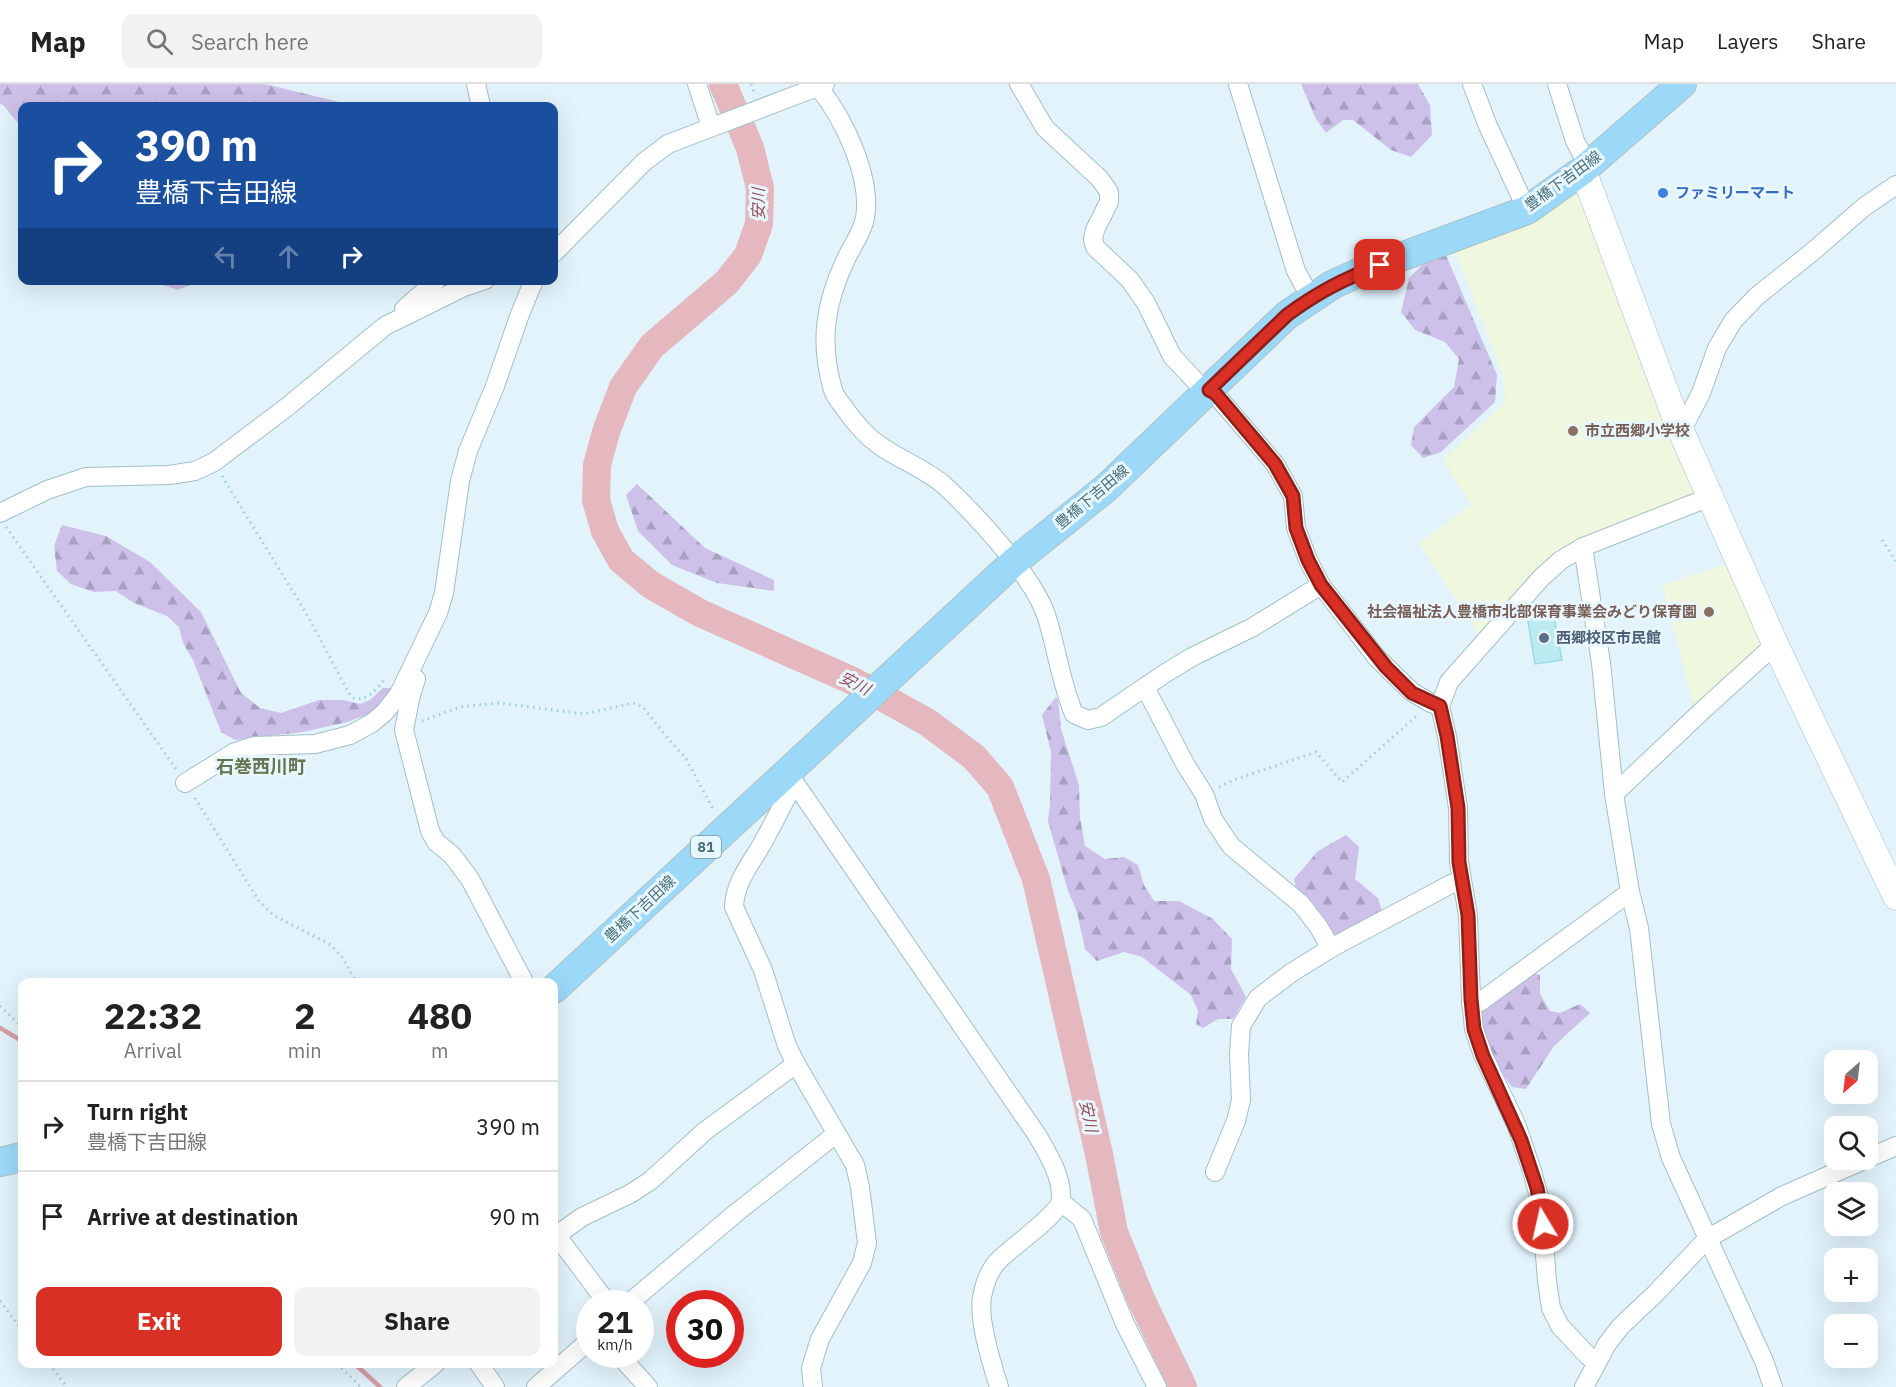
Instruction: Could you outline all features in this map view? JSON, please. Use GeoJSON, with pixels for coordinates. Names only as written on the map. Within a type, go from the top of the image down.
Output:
{"type":"FeatureCollection","features":[{"type":"Feature","properties":{"kind":"main road","name":"豊橋下吉田線"},"geometry":{"type":"LineString","coordinates":[[558,985],[726,828],[791,778],[859,705],[1014,562],[1106,488],[1287,315],[1332,285],[1358,273],[1527,210],[1583,170],[1682,84]]}},
{"type":"Feature","properties":{"kind":"main road"},"geometry":{"type":"LineString","coordinates":[[0,1162],[18,1158]]}},
{"type":"Feature","properties":{"kind":"street"},"geometry":{"type":"LineString","coordinates":[[476,84],[480,102]]}},
{"type":"Feature","properties":{"kind":"street"},"geometry":{"type":"LineString","coordinates":[[697,84],[717,125]]}},
{"type":"Feature","properties":{"kind":"street"},"geometry":{"type":"LineString","coordinates":[[1019,84],[1045,128],[1100,179],[1109,192],[1109,202],[1095,230],[1093,239],[1095,247],[1130,280],[1146,303],[1172,356],[1200,386],[1216,394],[1275,464],[1293,496],[1296,528],[1308,560],[1321,585],[1377,658],[1412,693],[1436,705],[1447,736],[1458,808],[1462,881],[1468,915],[1474,1029],[1483,1056],[1516,1124],[1541,1204],[1551,1308],[1560,1326],[1588,1356],[1597,1362]]}},
{"type":"Feature","properties":{"kind":"street"},"geometry":{"type":"LineString","coordinates":[[1238,84],[1296,271],[1311,298]]}},
{"type":"Feature","properties":{"kind":"street"},"geometry":{"type":"LineString","coordinates":[[1472,84],[1488,126],[1527,210]]}},
{"type":"Feature","properties":{"kind":"street"},"geometry":{"type":"LineString","coordinates":[[1557,84],[1575,141],[1583,156],[1583,170],[1677,422],[1776,648],[1896,897]]}},
{"type":"Feature","properties":{"kind":"street"},"geometry":{"type":"LineString","coordinates":[[558,249],[644,162],[668,144],[822,86],[858,157],[866,197],[865,219],[830,298],[825,329],[828,372],[834,394],[856,425],[879,445],[943,485],[1027,579],[1047,615],[1068,700],[1074,714],[1088,720],[1101,717],[1192,657],[1253,627],[1321,585]]}},
{"type":"Feature","properties":{"kind":"street"},"geometry":{"type":"LineString","coordinates":[[1677,422],[1687,420],[1701,393],[1717,348],[1733,321],[1757,296],[1864,207],[1896,185]]}},
{"type":"Feature","properties":{"kind":"street"},"geometry":{"type":"LineString","coordinates":[[396,320],[404,309],[431,285]]}},
{"type":"Feature","properties":{"kind":"street"},"geometry":{"type":"LineString","coordinates":[[0,513],[47,490],[86,477],[169,475],[195,471],[214,462],[287,407],[385,326],[470,285]]}},
{"type":"Feature","properties":{"kind":"street"},"geometry":{"type":"LineString","coordinates":[[185,783],[235,752],[254,746],[315,744],[350,735],[385,712],[399,694],[438,613],[444,593],[460,481],[468,451],[532,285]]}},
{"type":"Feature","properties":{"kind":"street"},"geometry":{"type":"LineString","coordinates":[[1436,705],[1449,682],[1541,578],[1561,560],[1583,547],[1710,497]]}},
{"type":"Feature","properties":{"kind":"street"},"geometry":{"type":"LineString","coordinates":[[1583,547],[1601,663],[1614,794],[1629,892],[1639,928],[1661,1124],[1671,1158],[1764,1361],[1773,1387]]}},
{"type":"Feature","properties":{"kind":"street"},"geometry":{"type":"LineString","coordinates":[[1614,794],[1769,650],[1776,648]]}},
{"type":"Feature","properties":{"kind":"street"},"geometry":{"type":"LineString","coordinates":[[417,659],[420,668],[410,699],[404,730],[430,831],[436,842],[452,855],[470,879],[522,978]]}},
{"type":"Feature","properties":{"kind":"street"},"geometry":{"type":"LineString","coordinates":[[1145,687],[1185,764],[1204,794],[1213,819],[1231,846],[1301,904],[1331,948]]}},
{"type":"Feature","properties":{"kind":"street"},"geometry":{"type":"LineString","coordinates":[[791,778],[763,842],[740,879],[734,895],[734,907],[762,970],[776,1016],[796,1064],[855,1165],[860,1187],[867,1244],[862,1263],[820,1339],[811,1368],[813,1387]]}},
{"type":"Feature","properties":{"kind":"street"},"geometry":{"type":"LineString","coordinates":[[791,778],[1037,1135],[1052,1162],[1060,1187],[1061,1202],[1053,1214],[1016,1244],[996,1264],[986,1282],[981,1298],[984,1328],[999,1387]]}},
{"type":"Feature","properties":{"kind":"street"},"geometry":{"type":"LineString","coordinates":[[1215,1173],[1236,1121],[1241,1100],[1239,1054],[1241,1026],[1258,998],[1291,973],[1331,948],[1451,884],[1462,881]]}},
{"type":"Feature","properties":{"kind":"street"},"geometry":{"type":"LineString","coordinates":[[1471,1004],[1480,1002],[1629,892]]}},
{"type":"Feature","properties":{"kind":"street"},"geometry":{"type":"LineString","coordinates":[[558,1232],[582,1217],[630,1194],[650,1180],[705,1131],[796,1064]]}},
{"type":"Feature","properties":{"kind":"street"},"geometry":{"type":"LineString","coordinates":[[645,1290],[736,1213],[836,1134]]}},
{"type":"Feature","properties":{"kind":"street"},"geometry":{"type":"LineString","coordinates":[[1584,1387],[1607,1344],[1621,1326],[1707,1239],[1782,1196],[1896,1146]]}},
{"type":"Feature","properties":{"kind":"street"},"geometry":{"type":"LineString","coordinates":[[1061,1202],[1082,1219],[1125,1324],[1157,1387]]}},
{"type":"Feature","properties":{"kind":"street"},"geometry":{"type":"LineString","coordinates":[[558,1239],[597,1290]]}},
{"type":"Feature","properties":{"kind":"street"},"geometry":{"type":"LineString","coordinates":[[558,1368],[576,1352]]}},
{"type":"Feature","properties":{"kind":"street"},"geometry":{"type":"LineString","coordinates":[[406,1387],[430,1368]]}},
{"type":"Feature","properties":{"kind":"street"},"geometry":{"type":"LineString","coordinates":[[482,1368],[495,1387]]}},
{"type":"Feature","properties":{"kind":"street"},"geometry":{"type":"LineString","coordinates":[[536,1387],[558,1368]]}},
{"type":"Feature","properties":{"kind":"street"},"geometry":{"type":"LineString","coordinates":[[631,1368],[648,1387]]}},
{"type":"Feature","properties":{"kind":"path"},"geometry":{"type":"LineString","coordinates":[[214,462],[306,613],[351,697],[357,699],[367,697],[401,664],[417,659]]}},
{"type":"Feature","properties":{"kind":"path"},"geometry":{"type":"LineString","coordinates":[[0,518],[49,585],[185,783],[259,901],[273,915],[331,945],[342,957],[354,978]]}},
{"type":"Feature","properties":{"kind":"path"},"geometry":{"type":"LineString","coordinates":[[1882,540],[1896,561]]}},
{"type":"Feature","properties":{"kind":"path"},"geometry":{"type":"LineString","coordinates":[[405,723],[415,723],[460,707],[500,703],[584,714],[633,703],[643,707],[685,758],[718,819],[726,828]]}},
{"type":"Feature","properties":{"kind":"path"},"geometry":{"type":"LineString","coordinates":[[1204,794],[1234,780],[1317,752],[1342,782],[1436,705]]}},
{"type":"Feature","properties":{"kind":"path"},"geometry":{"type":"LineString","coordinates":[[0,1006],[18,1023]]}},
{"type":"Feature","properties":{"kind":"path"},"geometry":{"type":"LineString","coordinates":[[0,1302],[18,1325]]}},
{"type":"Feature","properties":{"kind":"path"},"geometry":{"type":"LineString","coordinates":[[52,1368],[67,1387]]}},
{"type":"Feature","properties":{"kind":"path"},"geometry":{"type":"LineString","coordinates":[[341,1368],[361,1387]]}},
{"type":"Feature","properties":{"kind":"shaded area","name":"市立西郷小学校"},"geometry":{"type":"Polygon","coordinates":[[[1573,194],[1579,198],[1643,362],[1697,490],[1692,498],[1578,542],[1480,637],[1419,543],[1471,505],[1443,460],[1505,402],[1503,375],[1455,251],[1573,194]]]}},
{"type":"Feature","properties":{"kind":"shaded area","name":"社会福祉法人豊橋市北部保育事業会みどり保育園"},"geometry":{"type":"Polygon","coordinates":[[[1727,564],[1760,639],[1758,650],[1695,709],[1662,585],[1727,564]]]}},
{"type":"Feature","properties":{"kind":"green space"},"geometry":{"type":"Polygon","coordinates":[[[0,84],[265,84],[339,102],[18,102],[18,123],[0,104],[0,84]]]}},
{"type":"Feature","properties":{"kind":"green space"},"geometry":{"type":"Polygon","coordinates":[[[1301,84],[1418,84],[1430,105],[1432,135],[1411,157],[1391,150],[1353,120],[1343,120],[1326,133],[1316,119],[1301,84]]]}},
{"type":"Feature","properties":{"kind":"green space"},"geometry":{"type":"Polygon","coordinates":[[[1432,255],[1446,255],[1497,375],[1495,402],[1441,452],[1423,458],[1411,445],[1414,427],[1454,387],[1459,359],[1445,342],[1415,330],[1401,312],[1409,278],[1432,255]]]}},
{"type":"Feature","properties":{"kind":"green space"},"geometry":{"type":"Polygon","coordinates":[[[163,285],[190,285],[178,290],[163,285]]]}},
{"type":"Feature","properties":{"kind":"green space"},"geometry":{"type":"Polygon","coordinates":[[[637,484],[705,548],[774,580],[774,591],[717,583],[672,565],[638,531],[626,495],[637,484]]]}},
{"type":"Feature","properties":{"kind":"green space"},"geometry":{"type":"Polygon","coordinates":[[[62,525],[106,536],[150,562],[201,612],[241,693],[260,708],[281,713],[319,700],[343,700],[360,704],[370,700],[383,688],[391,688],[388,697],[372,713],[347,722],[303,732],[235,740],[221,732],[193,660],[183,643],[179,627],[167,616],[134,603],[116,591],[94,592],[71,584],[57,571],[54,546],[62,525]]]}},
{"type":"Feature","properties":{"kind":"green space"},"geometry":{"type":"Polygon","coordinates":[[[1056,697],[1061,729],[1079,785],[1080,818],[1085,846],[1105,859],[1124,857],[1138,865],[1144,885],[1154,901],[1179,901],[1213,919],[1232,939],[1231,969],[1246,997],[1233,1019],[1218,1019],[1203,1028],[1196,1025],[1198,1011],[1191,995],[1142,957],[1124,952],[1097,961],[1085,949],[1077,912],[1067,888],[1048,821],[1051,752],[1042,715],[1056,697]]]}},
{"type":"Feature","properties":{"kind":"green space"},"geometry":{"type":"Polygon","coordinates":[[[1346,835],[1359,847],[1355,879],[1378,898],[1382,911],[1340,939],[1331,937],[1297,894],[1294,879],[1318,851],[1346,835]]]}},
{"type":"Feature","properties":{"kind":"green space"},"geometry":{"type":"Polygon","coordinates":[[[1532,972],[1540,975],[1540,994],[1550,1011],[1560,1013],[1580,1004],[1590,1013],[1554,1046],[1526,1089],[1512,1087],[1500,1070],[1487,1042],[1479,1012],[1532,972]]]}},
{"type":"Feature","properties":{"kind":"building","name":"西郷校区市民館"},"geometry":{"type":"Polygon","coordinates":[[[1553,612],[1562,660],[1535,664],[1527,616],[1553,612]]]}},
{"type":"Feature","properties":{"kind":"waterway","name":"安川"},"geometry":{"type":"LineString","coordinates":[[723,84],[750,148],[760,188],[759,224],[748,255],[727,282],[652,346],[623,387],[606,432],[597,465],[596,500],[605,531],[621,560],[651,585],[700,613],[853,681],[927,722],[974,757],[1000,787],[1036,879],[1099,1154],[1114,1232],[1141,1299],[1183,1387]]}},
{"type":"Feature","properties":{"kind":"waterway"},"geometry":{"type":"LineString","coordinates":[[0,1028],[18,1039]]}},
{"type":"Feature","properties":{"kind":"waterway"},"geometry":{"type":"LineString","coordinates":[[359,1368],[380,1387]]}},
{"type":"Feature","properties":{"kind":"place","name":"ファミリーマート"},"geometry":{"type":"Point","coordinates":[1663,193]}},
{"type":"Feature","properties":{"kind":"place","name":"市立西郷小学校"},"geometry":{"type":"Point","coordinates":[1573,431]}},
{"type":"Feature","properties":{"kind":"place","name":"社会福祉法人豊橋市北部保育事業会みどり保育園"},"geometry":{"type":"Point","coordinates":[1709,612]}},
{"type":"Feature","properties":{"kind":"place","name":"西郷校区市民館"},"geometry":{"type":"Point","coordinates":[1544,638]}},
{"type":"Feature","properties":{"kind":"district","name":"石巻西川町"},"geometry":{"type":"Point","coordinates":[261,767]}},
{"type":"Feature","properties":{"kind":"route"},"geometry":{"type":"LineString","coordinates":[[1380,265],[1332,285],[1299,306],[1209,390],[1216,394],[1275,464],[1293,496],[1296,528],[1308,560],[1321,585],[1377,658],[1412,693],[1440,706],[1458,808],[1459,862],[1468,915],[1474,1029],[1483,1056],[1516,1124],[1537,1188],[1543,1224]]}}]}
